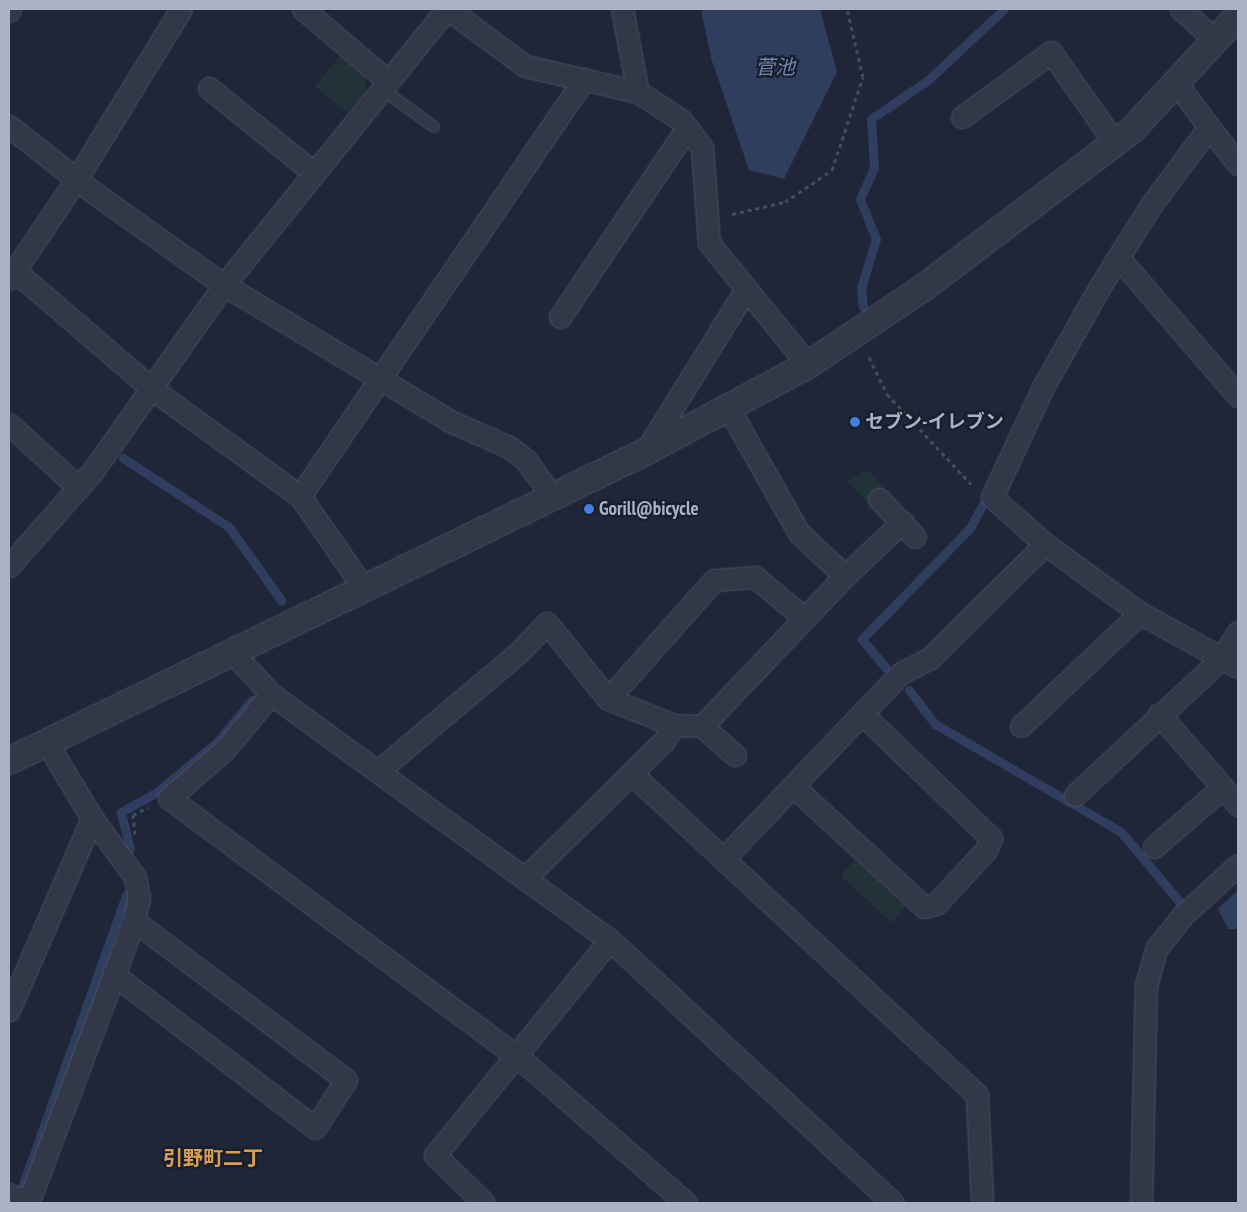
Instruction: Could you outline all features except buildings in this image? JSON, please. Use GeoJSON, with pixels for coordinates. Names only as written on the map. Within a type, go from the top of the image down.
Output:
{"type":"FeatureCollection","features":[{"type":"Feature","properties":{"kind":"street"},"geometry":{"type":"LineString","coordinates":[[181,9],[77,178],[12,275],[152,388],[300,496],[363,587]]}},
{"type":"Feature","properties":{"kind":"street"},"geometry":{"type":"LineString","coordinates":[[303,9],[385,85]]}},
{"type":"Feature","properties":{"kind":"street"},"geometry":{"type":"LineString","coordinates":[[9,566],[78,487],[152,388],[224,285],[447,9],[525,66],[638,92],[681,120],[702,148],[709,243],[808,365]]}},
{"type":"Feature","properties":{"kind":"street"},"geometry":{"type":"LineString","coordinates":[[622,9],[638,92]]}},
{"type":"Feature","properties":{"kind":"street"},"geometry":{"type":"LineString","coordinates":[[1181,9],[1216,41]]}},
{"type":"Feature","properties":{"kind":"street"},"geometry":{"type":"LineString","coordinates":[[9,761],[363,587],[645,452],[729,409],[808,365],[923,288],[1115,143],[1177,84],[1238,16]]}},
{"type":"Feature","properties":{"kind":"street"},"geometry":{"type":"LineString","coordinates":[[962,118],[1051,52],[1115,143]]}},
{"type":"Feature","properties":{"kind":"street"},"geometry":{"type":"LineString","coordinates":[[300,496],[584,80]]}},
{"type":"Feature","properties":{"kind":"street"},"geometry":{"type":"LineString","coordinates":[[1177,84],[1238,164]]}},
{"type":"Feature","properties":{"kind":"street"},"geometry":{"type":"LineString","coordinates":[[209,88],[314,173]]}},
{"type":"Feature","properties":{"kind":"street"},"geometry":{"type":"LineString","coordinates":[[9,126],[224,285],[450,421],[509,446],[525,459],[552,496]]}},
{"type":"Feature","properties":{"kind":"street"},"geometry":{"type":"LineString","coordinates":[[1209,127],[1151,205],[1118,258],[1043,387],[992,497],[1045,544],[1140,613],[1229,663]]}},
{"type":"Feature","properties":{"kind":"street"},"geometry":{"type":"LineString","coordinates":[[560,317],[687,128]]}},
{"type":"Feature","properties":{"kind":"street"},"geometry":{"type":"LineString","coordinates":[[1118,258],[1238,396]]}},
{"type":"Feature","properties":{"kind":"street"},"geometry":{"type":"LineString","coordinates":[[645,452],[746,289]]}},
{"type":"Feature","properties":{"kind":"street"},"geometry":{"type":"LineString","coordinates":[[729,409],[799,533],[845,576]]}},
{"type":"Feature","properties":{"kind":"street"},"geometry":{"type":"LineString","coordinates":[[9,424],[78,487]]}},
{"type":"Feature","properties":{"kind":"street"},"geometry":{"type":"LineString","coordinates":[[702,726],[845,576],[909,530],[879,499]]}},
{"type":"Feature","properties":{"kind":"street"},"geometry":{"type":"LineString","coordinates":[[723,859],[864,715],[901,674],[930,658],[1045,544]]}},
{"type":"Feature","properties":{"kind":"street"},"geometry":{"type":"LineString","coordinates":[[608,700],[714,580],[755,577],[804,618]]}},
{"type":"Feature","properties":{"kind":"street"},"geometry":{"type":"LineString","coordinates":[[1021,726],[1140,613]]}},
{"type":"Feature","properties":{"kind":"street"},"geometry":{"type":"LineString","coordinates":[[378,771],[517,654],[547,623],[608,700],[674,725],[702,726],[735,755]]}},
{"type":"Feature","properties":{"kind":"street"},"geometry":{"type":"LineString","coordinates":[[1075,795],[1159,714],[1229,663],[1238,632]]}},
{"type":"Feature","properties":{"kind":"street"},"geometry":{"type":"LineString","coordinates":[[232,652],[271,694],[610,940],[893,1203]]}},
{"type":"Feature","properties":{"kind":"street"},"geometry":{"type":"LineString","coordinates":[[271,694],[224,750],[169,798],[517,1056],[686,1203]]}},
{"type":"Feature","properties":{"kind":"street"},"geometry":{"type":"LineString","coordinates":[[1159,714],[1238,805]]}},
{"type":"Feature","properties":{"kind":"street"},"geometry":{"type":"LineString","coordinates":[[794,787],[924,907],[936,904],[986,850],[991,838],[864,715]]}},
{"type":"Feature","properties":{"kind":"street"},"geometry":{"type":"LineString","coordinates":[[525,878],[632,774],[664,741],[674,725]]}},
{"type":"Feature","properties":{"kind":"street"},"geometry":{"type":"LineString","coordinates":[[9,1194],[15,1198],[30,1198],[134,921],[139,898],[135,877],[92,818],[47,743]]}},
{"type":"Feature","properties":{"kind":"street"},"geometry":{"type":"LineString","coordinates":[[632,774],[977,1095],[982,1203]]}},
{"type":"Feature","properties":{"kind":"street"},"geometry":{"type":"LineString","coordinates":[[1154,847],[1223,787]]}},
{"type":"Feature","properties":{"kind":"street"},"geometry":{"type":"LineString","coordinates":[[9,1010],[92,818]]}},
{"type":"Feature","properties":{"kind":"street"},"geometry":{"type":"LineString","coordinates":[[1142,1203],[1146,985],[1156,949],[1183,914],[1238,865]]}},
{"type":"Feature","properties":{"kind":"street"},"geometry":{"type":"LineString","coordinates":[[113,974],[315,1128],[346,1080],[134,921]]}},
{"type":"Feature","properties":{"kind":"street"},"geometry":{"type":"LineString","coordinates":[[484,1203],[435,1155],[610,940]]}},
{"type":"Feature","properties":{"kind":"lane"},"geometry":{"type":"LineString","coordinates":[[385,85],[434,128]]}},
{"type":"Feature","properties":{"kind":"path"},"geometry":{"type":"LineString","coordinates":[[708,217],[785,202],[832,170],[863,77],[847,9]]}},
{"type":"Feature","properties":{"kind":"path"},"geometry":{"type":"LineString","coordinates":[[856,332],[887,394],[981,494],[992,497]]}},
{"type":"Feature","properties":{"kind":"path"},"geometry":{"type":"LineString","coordinates":[[135,877],[133,815],[169,798]]}},
{"type":"Feature","properties":{"kind":"shaded area"},"geometry":{"type":"Polygon","coordinates":[[[340,56],[365,77],[366,90],[347,113],[315,86],[340,56]]]}},
{"type":"Feature","properties":{"kind":"shaded area"},"geometry":{"type":"Polygon","coordinates":[[[868,470],[888,492],[871,507],[847,481],[868,470]]]}},
{"type":"Feature","properties":{"kind":"shaded area"},"geometry":{"type":"Polygon","coordinates":[[[855,860],[905,907],[891,922],[841,875],[855,860]]]}},
{"type":"Feature","properties":{"kind":"water","name":"菅池"},"geometry":{"type":"Polygon","coordinates":[[[701,9],[820,9],[837,72],[784,179],[749,170],[711,58],[701,9]]]}},
{"type":"Feature","properties":{"kind":"water"},"geometry":{"type":"Polygon","coordinates":[[[1238,890],[1238,929],[1228,929],[1218,909],[1238,890]]]}},
{"type":"Feature","properties":{"kind":"waterway"},"geometry":{"type":"LineString","coordinates":[[863,307],[861,288],[876,239],[860,199],[874,168],[871,119],[928,80],[1004,9]]}},
{"type":"Feature","properties":{"kind":"waterway"},"geometry":{"type":"LineString","coordinates":[[123,458],[229,527],[281,600]]}},
{"type":"Feature","properties":{"kind":"waterway"},"geometry":{"type":"LineString","coordinates":[[886,668],[862,639],[970,528],[983,504]]}},
{"type":"Feature","properties":{"kind":"waterway"},"geometry":{"type":"LineString","coordinates":[[909,690],[935,724],[1121,832],[1182,905]]}},
{"type":"Feature","properties":{"kind":"waterway"},"geometry":{"type":"LineString","coordinates":[[130,849],[121,812],[157,792],[217,742],[252,700]]}},
{"type":"Feature","properties":{"kind":"waterway"},"geometry":{"type":"LineString","coordinates":[[21,1190],[126,895]]}},
{"type":"Feature","properties":{"kind":"place","name":"セブン-イレブン"},"geometry":{"type":"Point","coordinates":[855,422]}},
{"type":"Feature","properties":{"kind":"place","name":"Gorill@bicycle"},"geometry":{"type":"Point","coordinates":[589,509]}},
{"type":"Feature","properties":{"kind":"district","name":"引野町二丁"},"geometry":{"type":"Point","coordinates":[213,1158]}}]}
